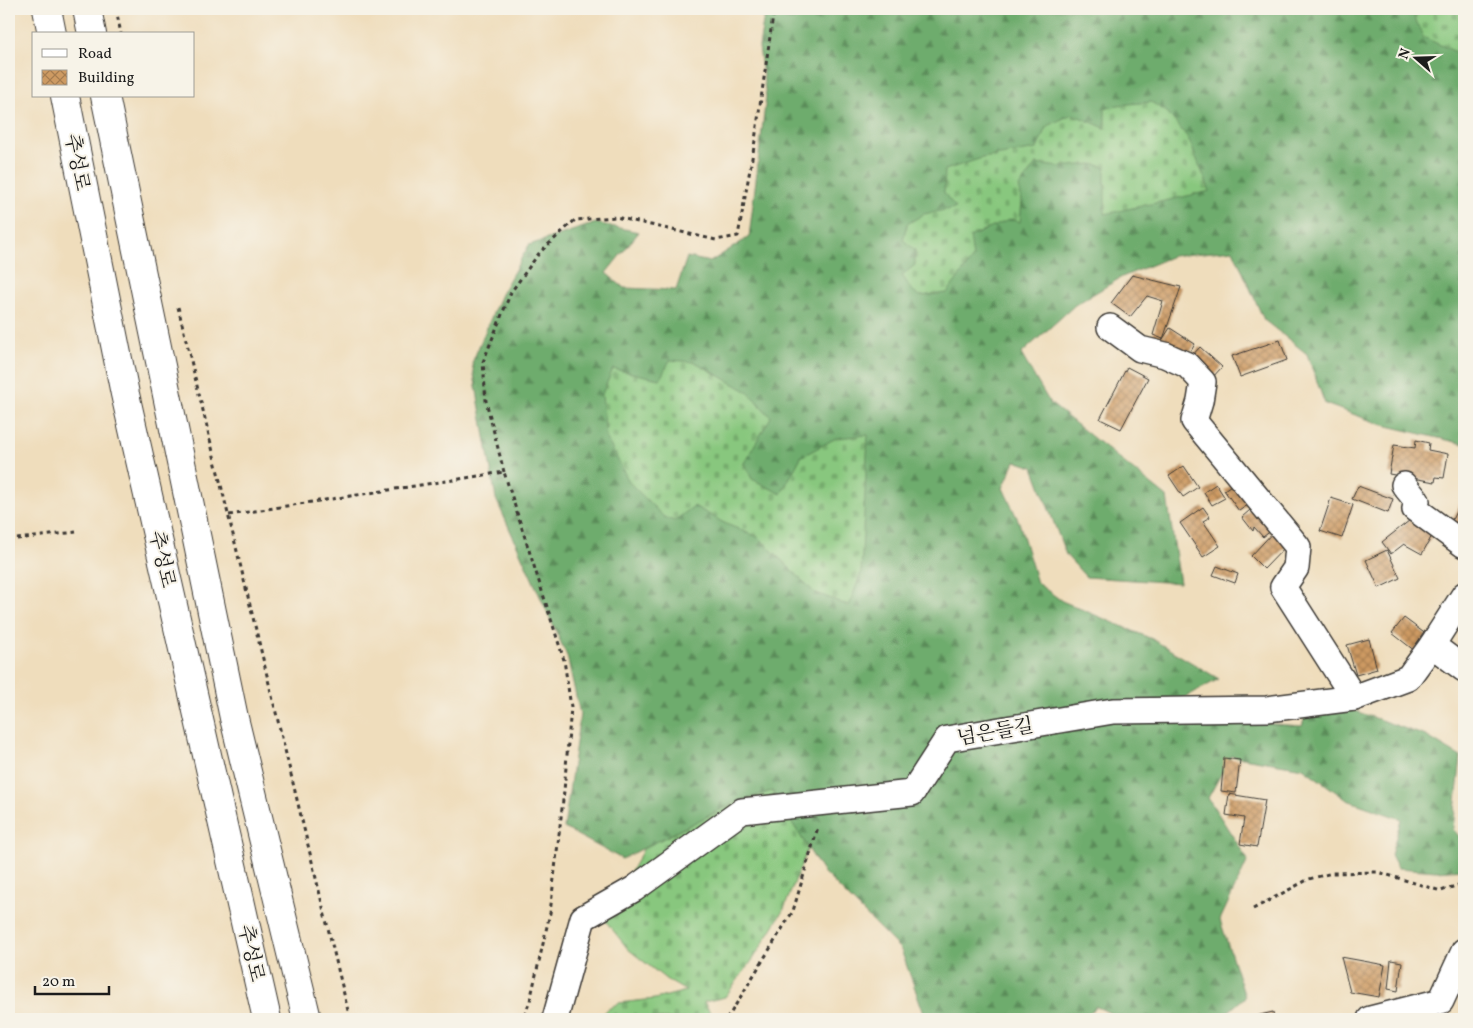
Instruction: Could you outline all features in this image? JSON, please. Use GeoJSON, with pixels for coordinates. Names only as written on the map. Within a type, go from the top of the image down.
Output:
{"type":"FeatureCollection","features":[{"type":"Feature","properties":{"kind":"main road"},"geometry":{"type":"LineString","coordinates":[[47,9],[52,32]]}},
{"type":"Feature","properties":{"kind":"main road"},"geometry":{"type":"LineString","coordinates":[[87,9],[92,32]]}},
{"type":"Feature","properties":{"kind":"main road","name":"추성로"},"geometry":{"type":"LineString","coordinates":[[65,98],[125,394],[267,1019]]}},
{"type":"Feature","properties":{"kind":"main road","name":"추성로"},"geometry":{"type":"LineString","coordinates":[[105,98],[234,718],[307,1019]]}},
{"type":"Feature","properties":{"kind":"street"},"geometry":{"type":"LineString","coordinates":[[1110,326],[1140,349],[1165,355],[1187,365],[1203,382],[1194,421],[1298,547],[1296,568],[1283,587],[1354,698]]}},
{"type":"Feature","properties":{"kind":"street"},"geometry":{"type":"LineString","coordinates":[[1404,485],[1417,501],[1415,510],[1464,545]]}},
{"type":"Feature","properties":{"kind":"street","name":"넘은들길"},"geometry":{"type":"LineString","coordinates":[[555,1019],[583,918],[634,889],[742,811],[912,793],[947,739],[1113,711],[1267,710],[1354,698],[1408,678],[1464,595]]}},
{"type":"Feature","properties":{"kind":"street"},"geometry":{"type":"LineString","coordinates":[[1432,645],[1464,669]]}},
{"type":"Feature","properties":{"kind":"street"},"geometry":{"type":"LineString","coordinates":[[1370,1019],[1441,1001],[1464,951]]}},
{"type":"Feature","properties":{"kind":"path"},"geometry":{"type":"LineString","coordinates":[[116,9],[121,32]]}},
{"type":"Feature","properties":{"kind":"path"},"geometry":{"type":"LineString","coordinates":[[523,1019],[530,1001],[550,913],[564,792],[571,707],[564,660],[504,472],[486,401],[483,362],[511,292],[540,252],[575,220],[616,217],[716,240],[738,236],[754,147],[774,9]]}},
{"type":"Feature","properties":{"kind":"path"},"geometry":{"type":"LineString","coordinates":[[176,301],[350,1019]]}},
{"type":"Feature","properties":{"kind":"path"},"geometry":{"type":"LineString","coordinates":[[229,515],[504,472]]}},
{"type":"Feature","properties":{"kind":"path"},"geometry":{"type":"LineString","coordinates":[[9,540],[76,532]]}},
{"type":"Feature","properties":{"kind":"path"},"geometry":{"type":"LineString","coordinates":[[727,1019],[793,911],[826,802]]}},
{"type":"Feature","properties":{"kind":"path"},"geometry":{"type":"LineString","coordinates":[[1253,909],[1309,879],[1332,874],[1378,872],[1441,891],[1464,883]]}},
{"type":"Feature","properties":{"kind":"green space"},"geometry":{"type":"Polygon","coordinates":[[[765,9],[1464,9],[1464,444],[1383,425],[1325,404],[1307,354],[1264,320],[1233,250],[1173,256],[1122,277],[1075,305],[1021,354],[1050,403],[1167,497],[1180,583],[1086,577],[1066,555],[1033,467],[1015,461],[1003,488],[1019,522],[1037,583],[1062,601],[1152,639],[1219,679],[1180,700],[1233,721],[1302,726],[1307,711],[1344,707],[1426,736],[1461,757],[1453,829],[1464,842],[1464,869],[1436,871],[1398,868],[1391,855],[1401,819],[1347,800],[1303,768],[1231,756],[1208,798],[1248,860],[1220,920],[1245,997],[1220,1019],[1123,1019],[1095,1006],[1086,1019],[926,1019],[901,950],[823,872],[772,791],[732,804],[622,859],[564,828],[580,714],[567,656],[496,499],[472,363],[501,294],[529,245],[596,223],[639,232],[606,273],[624,288],[676,290],[687,257],[710,262],[749,237],[766,97],[759,47],[765,9]]]}},
{"type":"Feature","properties":{"kind":"green space"},"geometry":{"type":"Polygon","coordinates":[[[1411,9],[1464,9],[1464,53],[1458,53],[1423,37],[1411,9]]]}},
{"type":"Feature","properties":{"kind":"green space"},"geometry":{"type":"Polygon","coordinates":[[[1151,102],[1167,112],[1188,138],[1210,191],[1105,214],[1105,167],[1093,164],[1059,167],[1036,164],[1019,187],[1022,201],[1020,222],[1011,219],[970,237],[973,258],[947,293],[919,296],[911,289],[902,275],[915,265],[915,250],[903,240],[907,224],[924,214],[956,208],[944,193],[945,170],[982,158],[1037,149],[1046,127],[1072,114],[1105,128],[1105,109],[1118,105],[1151,102]]]}},
{"type":"Feature","properties":{"kind":"green space"},"geometry":{"type":"Polygon","coordinates":[[[670,360],[695,362],[748,392],[771,417],[744,463],[752,479],[781,494],[801,457],[836,438],[868,435],[861,573],[849,606],[814,592],[758,537],[726,524],[694,506],[674,521],[664,517],[629,482],[606,437],[602,394],[613,369],[660,379],[670,360]]]}},
{"type":"Feature","properties":{"kind":"green space"},"geometry":{"type":"Polygon","coordinates":[[[772,791],[808,848],[784,909],[754,958],[725,997],[704,1002],[714,1019],[606,1019],[605,1011],[618,1003],[655,999],[686,991],[667,980],[628,949],[604,919],[644,848],[732,804],[772,791]]]}},
{"type":"Feature","properties":{"kind":"building"},"geometry":{"type":"Polygon","coordinates":[[[1132,275],[1181,287],[1163,339],[1153,335],[1163,301],[1147,296],[1130,317],[1111,303],[1132,275]]]}},
{"type":"Feature","properties":{"kind":"building"},"geometry":{"type":"Polygon","coordinates":[[[1170,328],[1195,344],[1187,358],[1161,342],[1170,328]]]}},
{"type":"Feature","properties":{"kind":"building"},"geometry":{"type":"Polygon","coordinates":[[[1280,340],[1287,360],[1240,377],[1232,356],[1280,340]]]}},
{"type":"Feature","properties":{"kind":"building"},"geometry":{"type":"Polygon","coordinates":[[[1200,347],[1222,367],[1211,379],[1189,359],[1200,347]]]}},
{"type":"Feature","properties":{"kind":"building"},"geometry":{"type":"Polygon","coordinates":[[[1127,367],[1148,378],[1121,429],[1100,419],[1127,367]]]}},
{"type":"Feature","properties":{"kind":"building"},"geometry":{"type":"Polygon","coordinates":[[[1416,440],[1429,443],[1428,450],[1448,454],[1444,478],[1436,477],[1435,482],[1389,474],[1394,445],[1415,448],[1416,440]]]}},
{"type":"Feature","properties":{"kind":"building"},"geometry":{"type":"Polygon","coordinates":[[[1184,466],[1198,487],[1183,497],[1169,476],[1184,466]]]}},
{"type":"Feature","properties":{"kind":"building"},"geometry":{"type":"Polygon","coordinates":[[[1237,481],[1252,502],[1239,511],[1224,490],[1237,481]]]}},
{"type":"Feature","properties":{"kind":"building"},"geometry":{"type":"Polygon","coordinates":[[[1216,484],[1225,498],[1212,505],[1204,492],[1216,484]]]}},
{"type":"Feature","properties":{"kind":"building"},"geometry":{"type":"Polygon","coordinates":[[[1358,486],[1393,499],[1388,513],[1352,499],[1358,486]]]}},
{"type":"Feature","properties":{"kind":"building"},"geometry":{"type":"Polygon","coordinates":[[[1464,495],[1464,534],[1449,526],[1464,495]]]}},
{"type":"Feature","properties":{"kind":"building"},"geometry":{"type":"Polygon","coordinates":[[[1331,498],[1353,505],[1342,538],[1320,531],[1331,498]]]}},
{"type":"Feature","properties":{"kind":"building"},"geometry":{"type":"Polygon","coordinates":[[[1258,503],[1277,526],[1263,537],[1254,527],[1253,531],[1242,517],[1258,503]]]}},
{"type":"Feature","properties":{"kind":"building"},"geometry":{"type":"Polygon","coordinates":[[[1203,507],[1210,517],[1203,521],[1220,546],[1203,557],[1180,523],[1203,507]]]}},
{"type":"Feature","properties":{"kind":"building"},"geometry":{"type":"Polygon","coordinates":[[[1414,517],[1434,532],[1422,554],[1404,544],[1391,554],[1382,542],[1414,517]]]}},
{"type":"Feature","properties":{"kind":"building"},"geometry":{"type":"Polygon","coordinates":[[[1276,529],[1290,542],[1264,569],[1251,556],[1276,529]]]}},
{"type":"Feature","properties":{"kind":"building"},"geometry":{"type":"Polygon","coordinates":[[[1387,550],[1400,578],[1379,588],[1366,560],[1387,550]]]}},
{"type":"Feature","properties":{"kind":"building"},"geometry":{"type":"Polygon","coordinates":[[[1217,566],[1238,574],[1235,583],[1213,575],[1217,566]]]}},
{"type":"Feature","properties":{"kind":"building"},"geometry":{"type":"Polygon","coordinates":[[[1404,618],[1427,635],[1415,651],[1392,633],[1404,618]]]}},
{"type":"Feature","properties":{"kind":"building"},"geometry":{"type":"Polygon","coordinates":[[[1369,639],[1377,669],[1356,675],[1347,645],[1369,639]]]}},
{"type":"Feature","properties":{"kind":"building"},"geometry":{"type":"Polygon","coordinates":[[[1224,758],[1240,760],[1236,793],[1221,791],[1224,758]]]}},
{"type":"Feature","properties":{"kind":"building"},"geometry":{"type":"Polygon","coordinates":[[[1229,794],[1265,800],[1257,847],[1240,844],[1244,818],[1226,815],[1229,794]]]}},
{"type":"Feature","properties":{"kind":"building"},"geometry":{"type":"Polygon","coordinates":[[[1341,957],[1385,965],[1379,997],[1350,992],[1341,957]]]}},
{"type":"Feature","properties":{"kind":"building"},"geometry":{"type":"Polygon","coordinates":[[[1391,960],[1402,962],[1398,991],[1388,989],[1391,960]]]}},
{"type":"Feature","properties":{"kind":"building"},"geometry":{"type":"Polygon","coordinates":[[[1273,1012],[1274,1019],[1257,1019],[1256,1016],[1273,1012]]]}}]}
